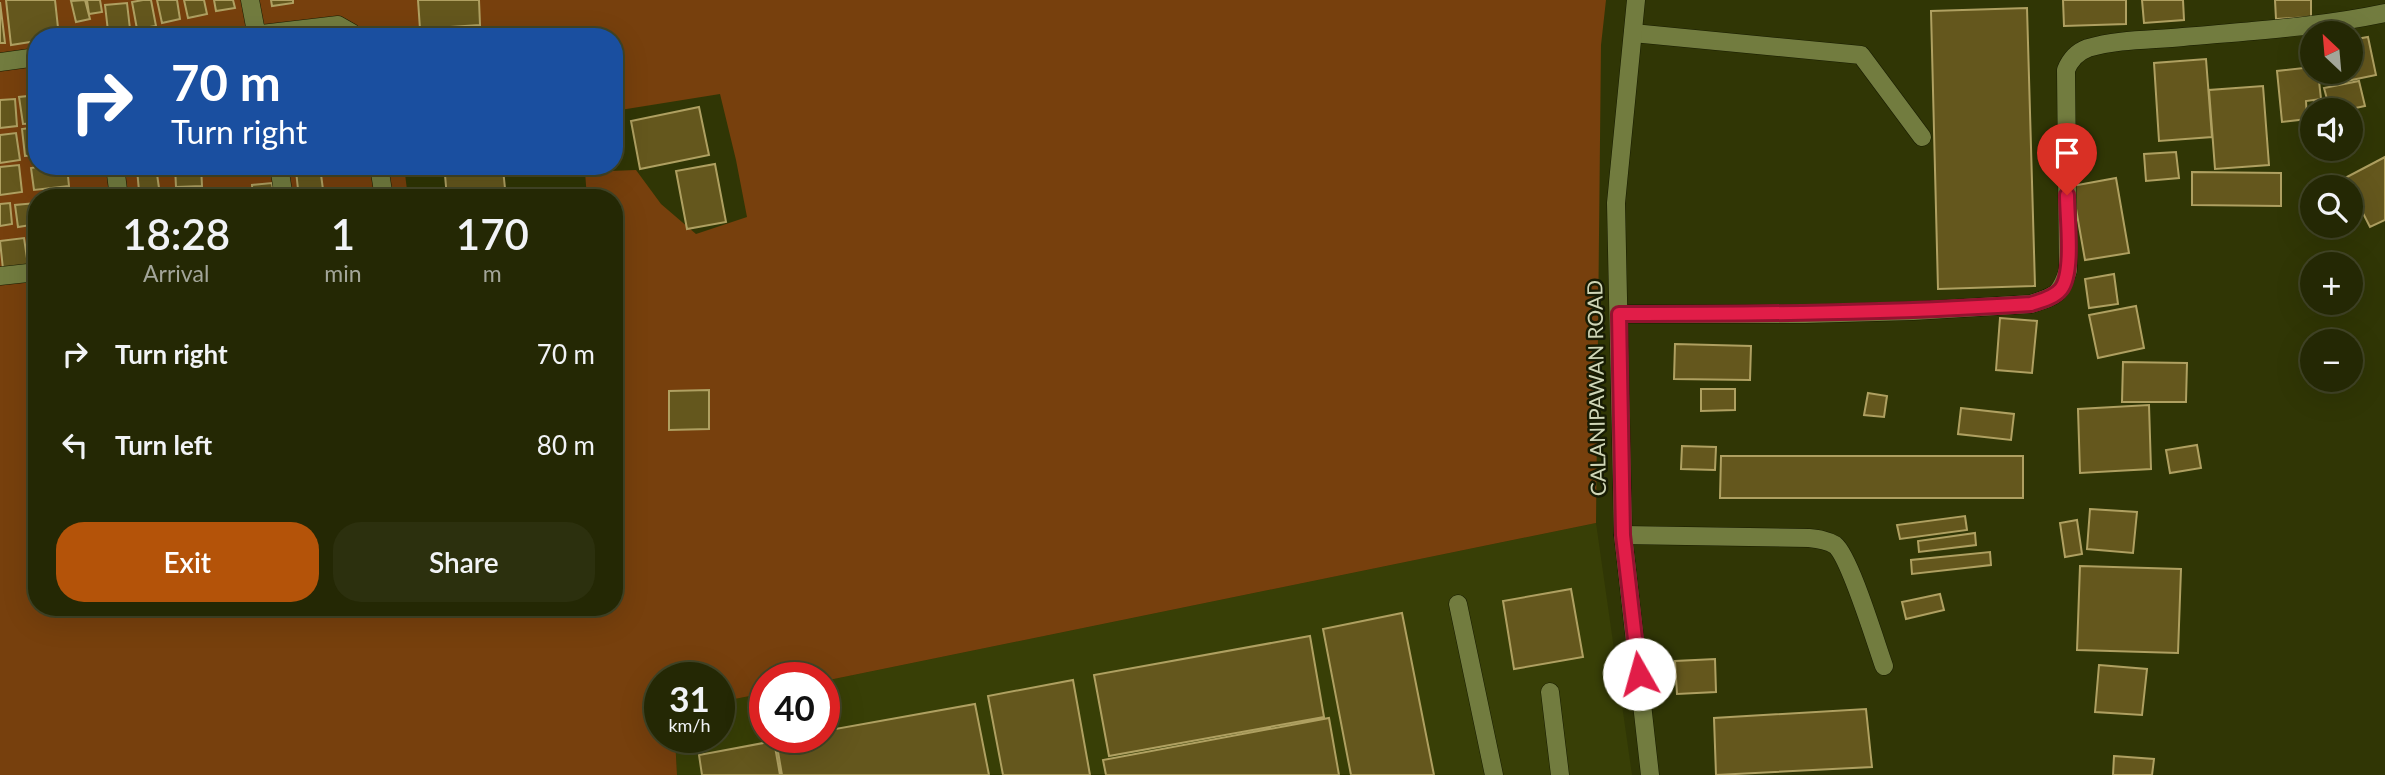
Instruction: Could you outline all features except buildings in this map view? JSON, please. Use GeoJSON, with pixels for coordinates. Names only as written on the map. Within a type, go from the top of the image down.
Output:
{"type":"FeatureCollection","features":[{"type":"Feature","properties":{"kind":"street"},"geometry":{"type":"LineString","coordinates":[[250,0],[255,28]]}},
{"type":"Feature","properties":{"kind":"street","name":"CALANIPAWAN ROAD"},"geometry":{"type":"LineString","coordinates":[[1636,0],[1616,202],[1623,535],[1650,775]]}},
{"type":"Feature","properties":{"kind":"street"},"geometry":{"type":"LineString","coordinates":[[1619,314],[1913,311],[2031,304],[2047,298],[2062,288],[2067,270],[2066,70],[2076,54],[2085,49],[2122,42],[2336,24],[2385,13]]}},
{"type":"Feature","properties":{"kind":"street"},"geometry":{"type":"LineString","coordinates":[[316,28],[338,25],[343,28]]}},
{"type":"Feature","properties":{"kind":"street"},"geometry":{"type":"LineString","coordinates":[[1633,33],[1861,55],[1922,137]]}},
{"type":"Feature","properties":{"kind":"street"},"geometry":{"type":"LineString","coordinates":[[0,62],[28,58]]}},
{"type":"Feature","properties":{"kind":"street"},"geometry":{"type":"LineString","coordinates":[[0,276],[28,273]]}},
{"type":"Feature","properties":{"kind":"street"},"geometry":{"type":"LineString","coordinates":[[1623,535],[1824,540],[1835,546],[1846,562],[1884,666]]}},
{"type":"Feature","properties":{"kind":"street"},"geometry":{"type":"LineString","coordinates":[[1458,604],[1494,775]]}},
{"type":"Feature","properties":{"kind":"street"},"geometry":{"type":"LineString","coordinates":[[1550,692],[1560,775]]}},
{"type":"Feature","properties":{"kind":"shaded area"},"geometry":{"type":"Polygon","coordinates":[[[0,0],[1606,0],[1601,45],[1596,523],[840,678],[840,662],[749,662],[749,696],[735,699],[735,662],[644,662],[644,753],[676,753],[677,775],[0,775],[0,0]]]}},
{"type":"Feature","properties":{"kind":"shaded area"},"geometry":{"type":"Polygon","coordinates":[[[1596,523],[1632,775],[677,775],[676,753],[735,753],[735,699],[749,696],[749,753],[840,753],[840,678],[1596,523]]]}},
{"type":"Feature","properties":{"kind":"route"},"geometry":{"type":"LineString","coordinates":[[1639,674],[1623,535],[1619,314],[1805,314],[2031,304],[2062,288],[2067,270],[2067,195]]}}]}
